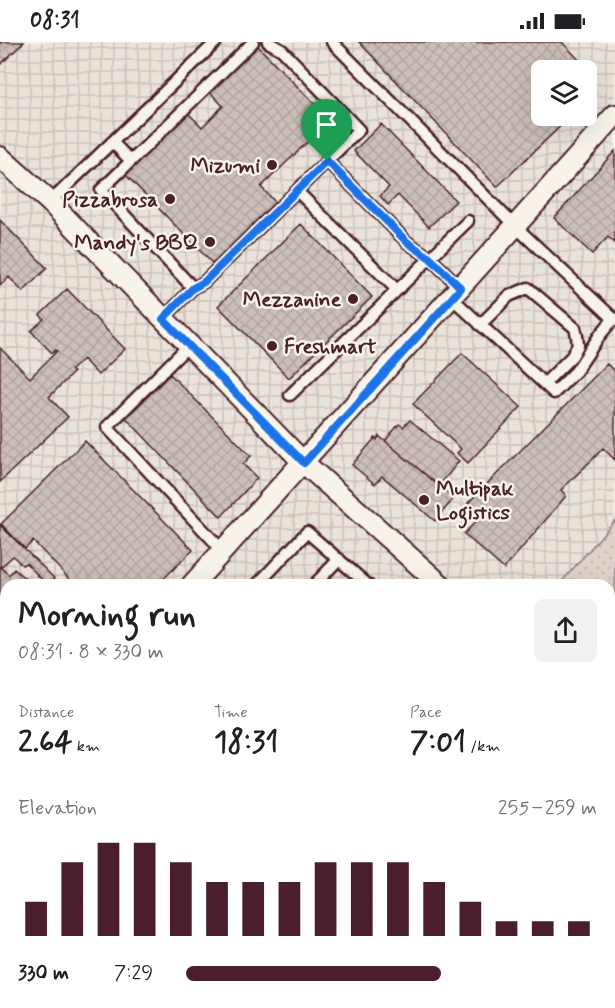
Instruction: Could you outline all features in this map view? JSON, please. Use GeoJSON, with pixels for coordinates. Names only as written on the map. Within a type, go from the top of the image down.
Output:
{"type":"FeatureCollection","features":[{"type":"Feature","properties":{"kind":"street"},"geometry":{"type":"LineString","coordinates":[[197,579],[615,116]]}},
{"type":"Feature","properties":{"kind":"street"},"geometry":{"type":"LineString","coordinates":[[0,157],[50,202],[304,463],[434,579]]}},
{"type":"Feature","properties":{"kind":"lane"},"geometry":{"type":"LineString","coordinates":[[50,202],[216,42]]}},
{"type":"Feature","properties":{"kind":"lane"},"geometry":{"type":"LineString","coordinates":[[193,288],[101,190],[253,42]]}},
{"type":"Feature","properties":{"kind":"lane"},"geometry":{"type":"LineString","coordinates":[[163,319],[193,288],[204,282],[359,130],[282,50],[268,42]]}},
{"type":"Feature","properties":{"kind":"lane"},"geometry":{"type":"LineString","coordinates":[[327,161],[407,242],[430,258],[480,325],[554,393],[576,371],[600,335],[614,319],[516,227],[332,42]]}},
{"type":"Feature","properties":{"kind":"lane"},"geometry":{"type":"LineString","coordinates":[[112,142],[130,161]]}},
{"type":"Feature","properties":{"kind":"lane"},"geometry":{"type":"LineString","coordinates":[[297,191],[397,290]]}},
{"type":"Feature","properties":{"kind":"lane"},"geometry":{"type":"LineString","coordinates":[[290,396],[468,221]]}},
{"type":"Feature","properties":{"kind":"lane"},"geometry":{"type":"LineString","coordinates":[[480,325],[509,296],[528,288],[575,328],[578,345],[572,356],[544,384]]}},
{"type":"Feature","properties":{"kind":"lane"},"geometry":{"type":"LineString","coordinates":[[189,345],[107,427],[223,551]]}},
{"type":"Feature","properties":{"kind":"lane"},"geometry":{"type":"LineString","coordinates":[[262,579],[308,532],[361,579]]}},
{"type":"Feature","properties":{"kind":"lane"},"geometry":{"type":"LineString","coordinates":[[320,579],[339,559]]}},
{"type":"Feature","properties":{"kind":"shaded area"},"geometry":{"type":"Polygon","coordinates":[[[0,42],[615,42],[615,579],[0,579],[0,42]]]}},
{"type":"Feature","properties":{"kind":"shaded area"},"geometry":{"type":"Polygon","coordinates":[[[615,520],[615,579],[564,579],[615,520]]]}},
{"type":"Feature","properties":{"kind":"building"},"geometry":{"type":"Polygon","coordinates":[[[0,42],[24,42],[0,65],[0,42]]]}},
{"type":"Feature","properties":{"kind":"building"},"geometry":{"type":"Polygon","coordinates":[[[359,42],[562,42],[579,60],[531,60],[531,126],[561,126],[497,187],[359,42]]]}},
{"type":"Feature","properties":{"kind":"building"},"geometry":{"type":"Polygon","coordinates":[[[256,44],[330,120],[261,187],[275,202],[213,264],[124,173],[187,112],[202,127],[223,106],[209,91],[256,44]]]}},
{"type":"Feature","properties":{"kind":"building"},"geometry":{"type":"Polygon","coordinates":[[[381,124],[456,201],[429,227],[398,195],[388,205],[380,196],[389,187],[354,151],[381,124]]]}},
{"type":"Feature","properties":{"kind":"building"},"geometry":{"type":"Polygon","coordinates":[[[615,151],[615,243],[608,237],[592,254],[554,218],[615,151]]]}},
{"type":"Feature","properties":{"kind":"building"},"geometry":{"type":"Polygon","coordinates":[[[0,220],[47,268],[23,292],[9,277],[0,286],[0,220]]]}},
{"type":"Feature","properties":{"kind":"building"},"geometry":{"type":"Polygon","coordinates":[[[301,224],[372,297],[289,378],[218,306],[301,224]]]}},
{"type":"Feature","properties":{"kind":"building"},"geometry":{"type":"Polygon","coordinates":[[[67,289],[125,349],[98,375],[83,359],[71,370],[73,373],[49,397],[68,417],[0,482],[0,348],[30,378],[57,351],[52,353],[31,331],[44,319],[40,315],[67,289]]]}},
{"type":"Feature","properties":{"kind":"building"},"geometry":{"type":"Polygon","coordinates":[[[462,353],[521,407],[468,463],[457,453],[461,449],[413,404],[462,353]]]}},
{"type":"Feature","properties":{"kind":"building"},"geometry":{"type":"Polygon","coordinates":[[[607,364],[615,372],[615,460],[603,448],[561,490],[566,496],[504,569],[464,534],[481,516],[468,503],[607,364]]]}},
{"type":"Feature","properties":{"kind":"building"},"geometry":{"type":"Polygon","coordinates":[[[170,374],[251,456],[243,464],[257,478],[221,517],[126,418],[170,374]]]}},
{"type":"Feature","properties":{"kind":"building"},"geometry":{"type":"Polygon","coordinates":[[[410,420],[459,461],[439,486],[385,441],[399,424],[403,427],[410,420]]]}},
{"type":"Feature","properties":{"kind":"building"},"geometry":{"type":"Polygon","coordinates":[[[379,436],[454,498],[435,521],[382,476],[375,484],[352,465],[379,436]]]}},
{"type":"Feature","properties":{"kind":"building"},"geometry":{"type":"Polygon","coordinates":[[[85,441],[193,550],[163,579],[69,579],[33,541],[25,549],[1,524],[85,441]]]}},
{"type":"Feature","properties":{"kind":"building"},"geometry":{"type":"Polygon","coordinates":[[[0,525],[55,579],[41,579],[26,563],[22,565],[13,556],[1,567],[9,575],[14,569],[26,579],[0,579],[0,525]]]}},
{"type":"Feature","properties":{"kind":"place","name":"Mizumi"},"geometry":{"type":"Point","coordinates":[272,165]}},
{"type":"Feature","properties":{"kind":"place","name":"Pizzabrosa"},"geometry":{"type":"Point","coordinates":[170,199]}},
{"type":"Feature","properties":{"kind":"place","name":"Mandy's BBQ"},"geometry":{"type":"Point","coordinates":[210,242]}},
{"type":"Feature","properties":{"kind":"place","name":"Mezzanine"},"geometry":{"type":"Point","coordinates":[353,299]}},
{"type":"Feature","properties":{"kind":"place","name":"Freshmart"},"geometry":{"type":"Point","coordinates":[272,346]}},
{"type":"Feature","properties":{"kind":"place","name":"Multipak Logistics"},"geometry":{"type":"Point","coordinates":[424,500]}},
{"type":"Feature","properties":{"kind":"route"},"geometry":{"type":"LineString","coordinates":[[327,161],[407,242],[430,258],[461,288],[304,463],[163,319],[193,288],[204,282],[327,161]]}}]}
